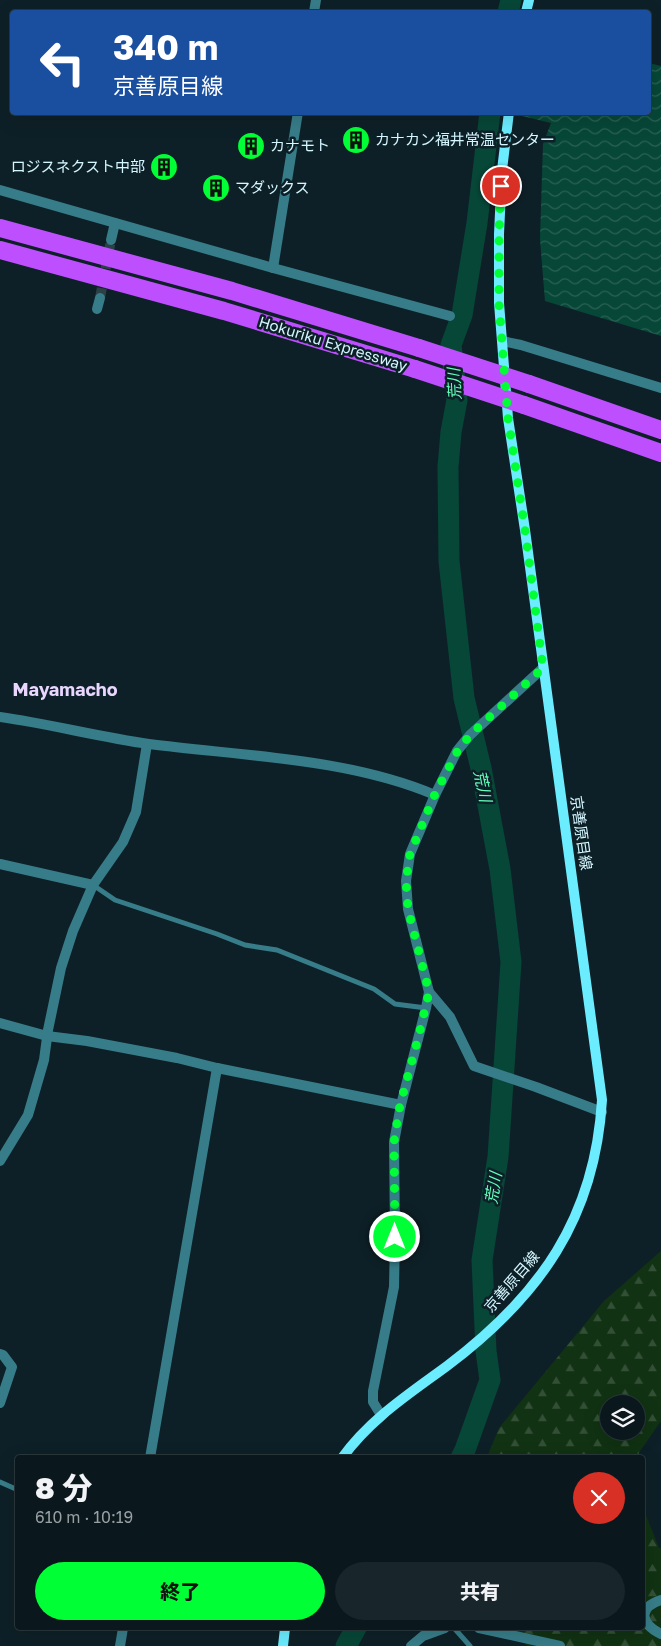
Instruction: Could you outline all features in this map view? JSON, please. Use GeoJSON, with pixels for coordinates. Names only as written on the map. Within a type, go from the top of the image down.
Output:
{"type":"FeatureCollection","features":[{"type":"Feature","properties":{"kind":"highway","name":"Hokuriku Expressway"},"geometry":{"type":"LineString","coordinates":[[0,228],[232,291],[419,348],[661,430]]}},
{"type":"Feature","properties":{"kind":"highway","name":"Hokuriku Expressway"},"geometry":{"type":"LineString","coordinates":[[0,250],[281,328],[415,369],[661,453]]}},
{"type":"Feature","properties":{"kind":"highway"},"geometry":{"type":"LineString","coordinates":[[0,254],[87,273]]}},
{"type":"Feature","properties":{"kind":"main road","name":"京善原目線"},"geometry":{"type":"LineString","coordinates":[[344,1455],[364,1431],[381,1415],[446,1366],[502,1319],[536,1282],[557,1252],[575,1217],[588,1181],[602,1112],[602,1100],[525,530],[508,418],[499,304],[499,234],[502,170],[509,115]]}},
{"type":"Feature","properties":{"kind":"main road"},"geometry":{"type":"LineString","coordinates":[[283,1646],[285,1630]]}},
{"type":"Feature","properties":{"kind":"street"},"geometry":{"type":"LineString","coordinates":[[273,268],[298,115]]}},
{"type":"Feature","properties":{"kind":"street"},"geometry":{"type":"LineString","coordinates":[[0,190],[273,268],[450,316]]}},
{"type":"Feature","properties":{"kind":"street"},"geometry":{"type":"LineString","coordinates":[[111,240],[115,222]]}},
{"type":"Feature","properties":{"kind":"street"},"geometry":{"type":"LineString","coordinates":[[502,341],[661,388]]}},
{"type":"Feature","properties":{"kind":"street"},"geometry":{"type":"LineString","coordinates":[[543,668],[470,735],[457,752],[435,794],[410,854],[406,881],[408,909],[429,992],[450,1018],[474,1066],[602,1112]]}},
{"type":"Feature","properties":{"kind":"street"},"geometry":{"type":"LineString","coordinates":[[0,717],[147,744],[285,759],[368,773],[413,785],[435,794]]}},
{"type":"Feature","properties":{"kind":"street"},"geometry":{"type":"LineString","coordinates":[[0,1160],[28,1115],[44,1060],[61,968],[73,931],[93,885],[123,842],[136,812],[147,744]]}},
{"type":"Feature","properties":{"kind":"street"},"geometry":{"type":"LineString","coordinates":[[0,864],[93,885]]}},
{"type":"Feature","properties":{"kind":"street"},"geometry":{"type":"LineString","coordinates":[[381,1415],[373,1402],[373,1391],[394,1287],[394,1142],[400,1105],[429,992]]}},
{"type":"Feature","properties":{"kind":"street"},"geometry":{"type":"LineString","coordinates":[[0,1023],[47,1036],[87,1041],[177,1058],[216,1068],[400,1105]]}},
{"type":"Feature","properties":{"kind":"street"},"geometry":{"type":"LineString","coordinates":[[151,1455],[216,1068]]}},
{"type":"Feature","properties":{"kind":"street"},"geometry":{"type":"LineString","coordinates":[[0,1354],[12,1367],[0,1403]]}},
{"type":"Feature","properties":{"kind":"street"},"geometry":{"type":"LineString","coordinates":[[645,1613],[647,1608],[653,1603],[661,1600]]}},
{"type":"Feature","properties":{"kind":"street"},"geometry":{"type":"LineString","coordinates":[[645,1619],[652,1629],[661,1634]]}},
{"type":"Feature","properties":{"kind":"street"},"geometry":{"type":"LineString","coordinates":[[120,1646],[123,1630]]}},
{"type":"Feature","properties":{"kind":"street"},"geometry":{"type":"LineString","coordinates":[[411,1646],[424,1636],[440,1630]]}},
{"type":"Feature","properties":{"kind":"street"},"geometry":{"type":"LineString","coordinates":[[487,1630],[560,1646]]}},
{"type":"Feature","properties":{"kind":"lane"},"geometry":{"type":"LineString","coordinates":[[93,885],[115,900],[245,945],[277,950],[374,989],[395,1004],[426,1008]]}},
{"type":"Feature","properties":{"kind":"lane"},"geometry":{"type":"LineString","coordinates":[[0,1482],[15,1489]]}},
{"type":"Feature","properties":{"kind":"lane"},"geometry":{"type":"LineString","coordinates":[[456,1630],[470,1646]]}},
{"type":"Feature","properties":{"kind":"green space"},"geometry":{"type":"Polygon","coordinates":[[[661,1251],[661,1421],[638,1455],[488,1455],[499,1428],[604,1301],[661,1251]]]}},
{"type":"Feature","properties":{"kind":"green space"},"geometry":{"type":"Polygon","coordinates":[[[645,1513],[659,1548],[661,1548],[661,1646],[527,1646],[513,1630],[645,1630],[645,1513]]]}},
{"type":"Feature","properties":{"kind":"water"},"geometry":{"type":"Polygon","coordinates":[[[651,64],[661,66],[661,336],[545,301],[540,239],[543,144],[551,123],[522,116],[651,115],[651,64]]]}},
{"type":"Feature","properties":{"kind":"waterway","name":"荒川"},"geometry":{"type":"LineString","coordinates":[[508,10],[511,0]]}},
{"type":"Feature","properties":{"kind":"waterway","name":"荒川"},"geometry":{"type":"LineString","coordinates":[[462,1455],[490,1380],[486,1351],[482,1260],[498,1157],[511,962],[500,869],[481,768],[464,698],[449,561],[448,467],[451,432],[457,400],[451,345],[462,315],[477,223],[490,115]]}},
{"type":"Feature","properties":{"kind":"waterway","name":"荒川"},"geometry":{"type":"LineString","coordinates":[[346,1646],[355,1630]]}},
{"type":"Feature","properties":{"kind":"tunnel"},"geometry":{"type":"LineString","coordinates":[[100,298],[111,240]]}},
{"type":"Feature","properties":{"kind":"place","name":"カナカン福井常温センター"},"geometry":{"type":"Point","coordinates":[356,140]}},
{"type":"Feature","properties":{"kind":"place","name":"カナモト"},"geometry":{"type":"Point","coordinates":[251,146]}},
{"type":"Feature","properties":{"kind":"place","name":"ロジスネクスト中部"},"geometry":{"type":"Point","coordinates":[164,167]}},
{"type":"Feature","properties":{"kind":"place","name":"マダックス"},"geometry":{"type":"Point","coordinates":[216,188]}},
{"type":"Feature","properties":{"kind":"district","name":"Mayamacho"},"geometry":{"type":"Point","coordinates":[65,690]}},
{"type":"Feature","properties":{"kind":"route"},"geometry":{"type":"LineString","coordinates":[[395,1237],[394,1142],[400,1105],[429,992],[408,909],[406,881],[410,854],[435,794],[457,752],[470,735],[543,668],[508,418],[499,304],[501,186]]}}]}
